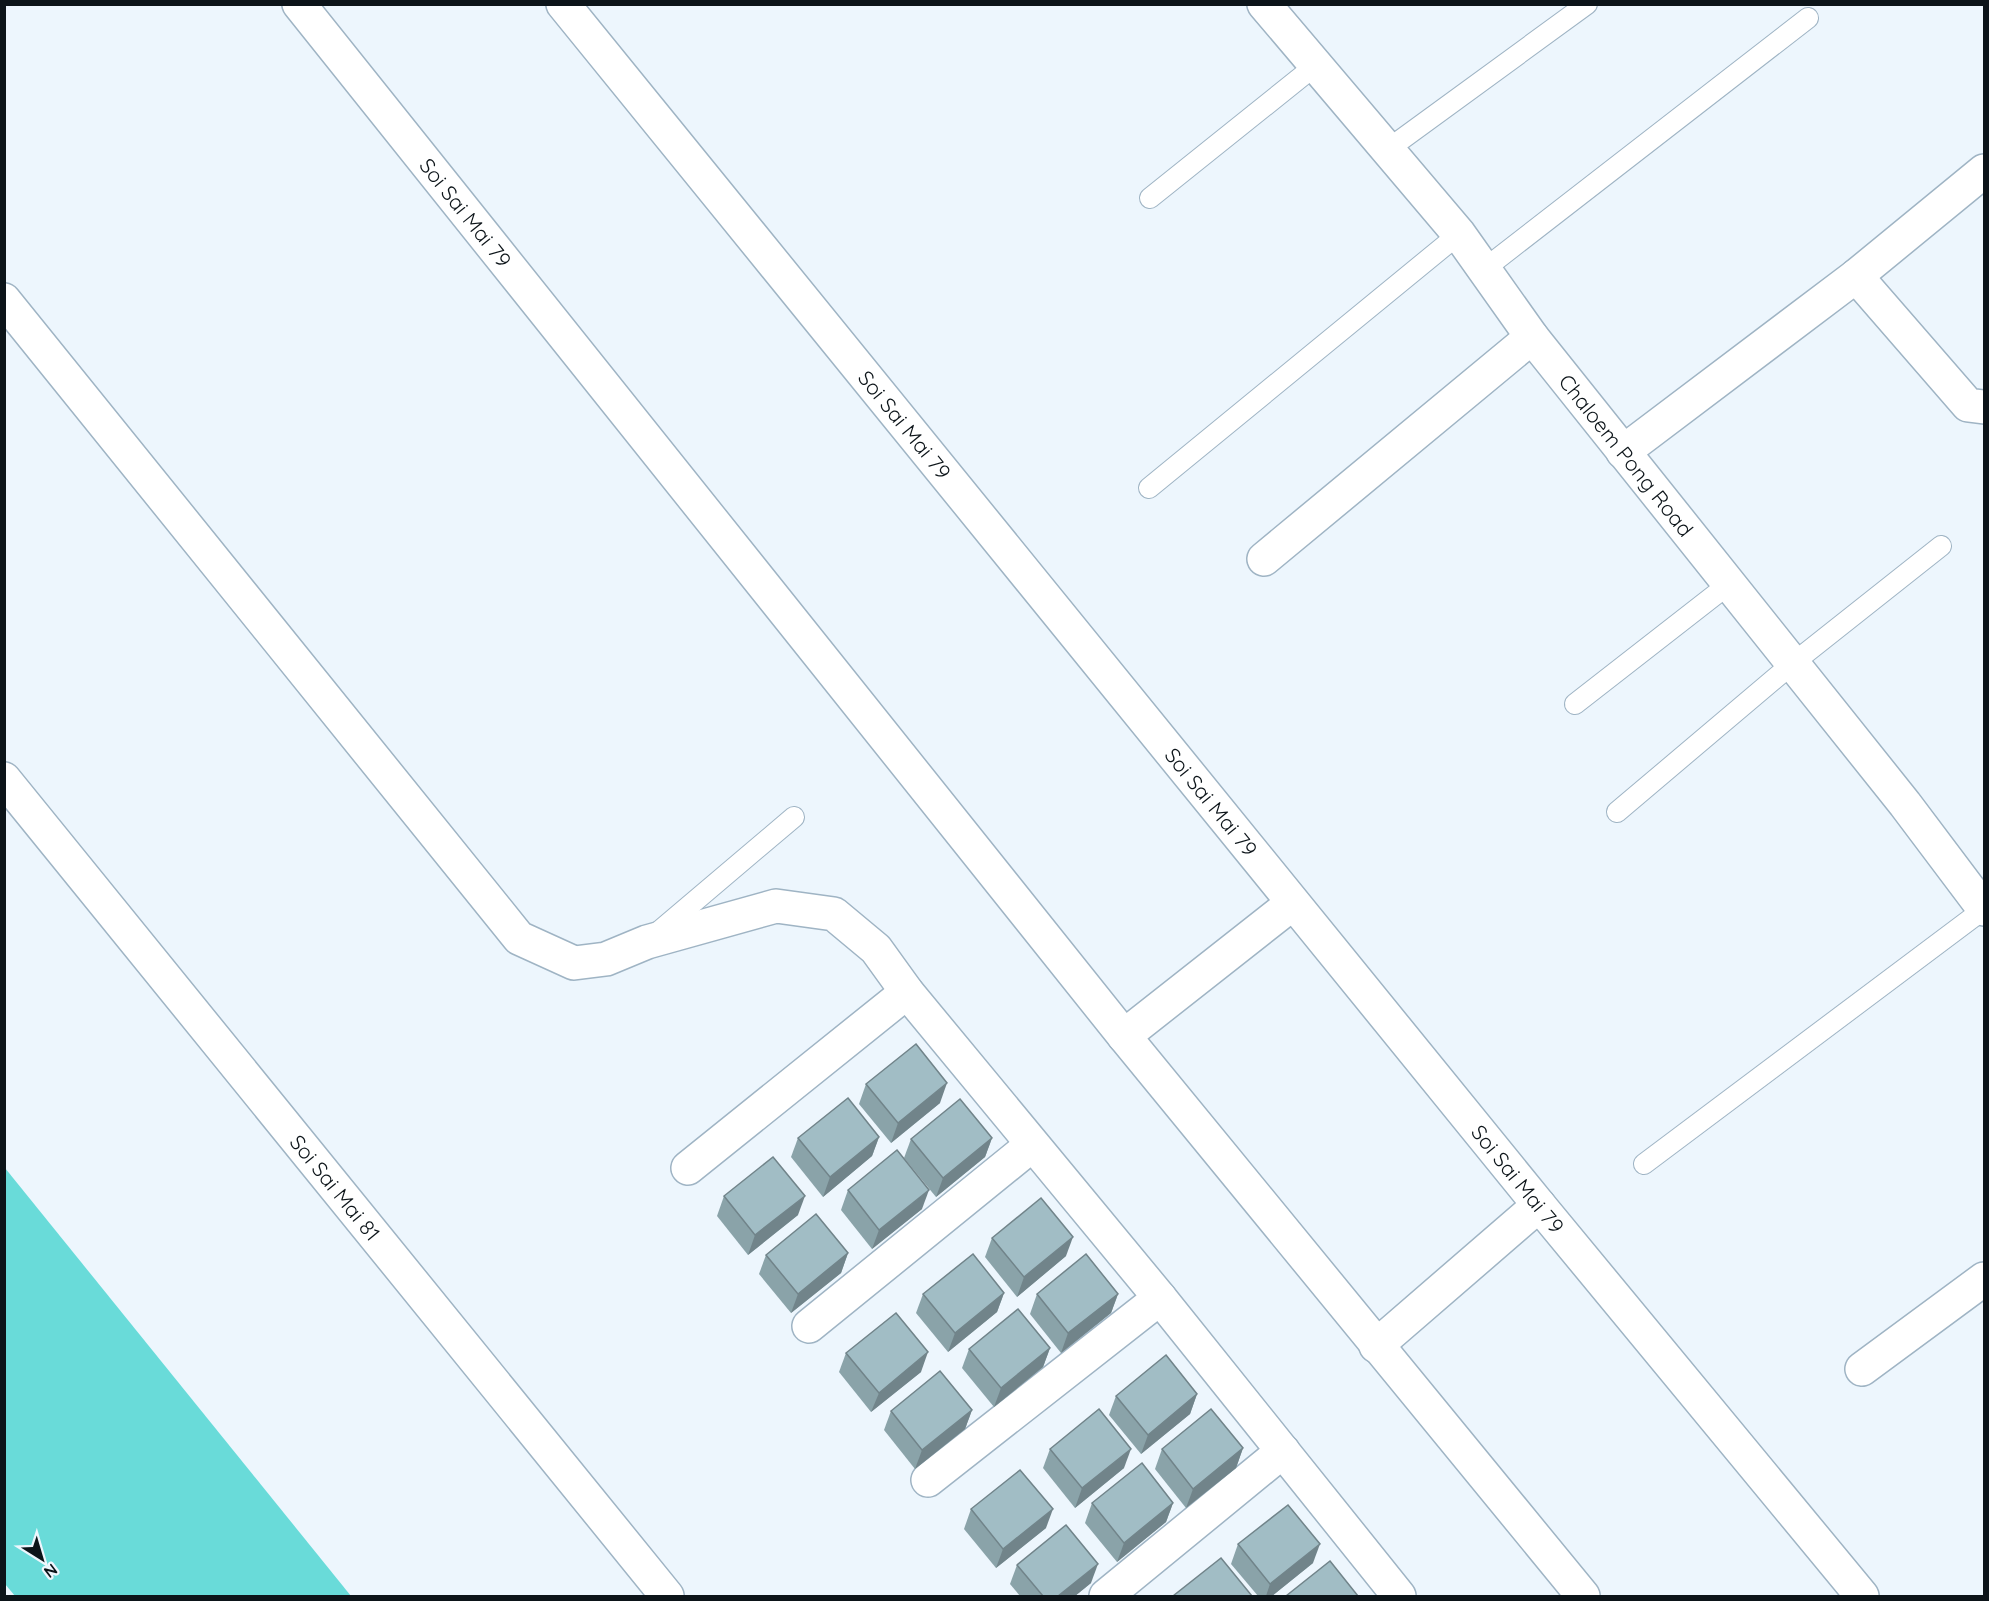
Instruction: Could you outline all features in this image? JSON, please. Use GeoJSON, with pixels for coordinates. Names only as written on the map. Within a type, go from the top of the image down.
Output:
{"type":"FeatureCollection","features":[{"type":"Feature","properties":{"kind":"street","name":"Soi Sai Mai 79"},"geometry":{"type":"LineString","coordinates":[[299,4],[1124,1036],[1583,1596]]}},
{"type":"Feature","properties":{"kind":"street","name":"Soi Sai Mai 79"},"geometry":{"type":"LineString","coordinates":[[563,4],[1539,1206],[1862,1596]]}},
{"type":"Feature","properties":{"kind":"street","name":"Chaloem Pong Road"},"geometry":{"type":"LineString","coordinates":[[1264,4],[1459,234],[1532,337],[1984,909]]}},
{"type":"Feature","properties":{"kind":"street"},"geometry":{"type":"LineString","coordinates":[[1623,452],[1856,276],[1984,171]]}},
{"type":"Feature","properties":{"kind":"street"},"geometry":{"type":"LineString","coordinates":[[1856,276],[1968,405],[1984,407]]}},
{"type":"Feature","properties":{"kind":"street"},"geometry":{"type":"LineString","coordinates":[[4,300],[519,938],[573,963],[606,959],[647,942],[776,906],[834,914],[876,949],[907,992],[1160,1298],[1399,1596]]}},
{"type":"Feature","properties":{"kind":"street"},"geometry":{"type":"LineString","coordinates":[[1264,559],[1532,337]]}},
{"type":"Feature","properties":{"kind":"street","name":"Soi Sai Mai 81"},"geometry":{"type":"LineString","coordinates":[[4,779],[667,1596]]}},
{"type":"Feature","properties":{"kind":"street"},"geometry":{"type":"LineString","coordinates":[[1124,1036],[1293,903]]}},
{"type":"Feature","properties":{"kind":"street"},"geometry":{"type":"LineString","coordinates":[[688,1168],[907,992]]}},
{"type":"Feature","properties":{"kind":"street"},"geometry":{"type":"LineString","coordinates":[[809,1326],[1032,1145]]}},
{"type":"Feature","properties":{"kind":"street"},"geometry":{"type":"LineString","coordinates":[[1376,1346],[1539,1206]]}},
{"type":"Feature","properties":{"kind":"street"},"geometry":{"type":"LineString","coordinates":[[1862,1368],[1984,1280]]}},
{"type":"Feature","properties":{"kind":"street"},"geometry":{"type":"LineString","coordinates":[[928,1480],[1160,1298]]}},
{"type":"Feature","properties":{"kind":"street"},"geometry":{"type":"LineString","coordinates":[[1106,1596],[1283,1451]]}},
{"type":"Feature","properties":{"kind":"lane"},"geometry":{"type":"LineString","coordinates":[[1387,150],[1587,4]]}},
{"type":"Feature","properties":{"kind":"lane"},"geometry":{"type":"LineString","coordinates":[[1483,270],[1809,18]]}},
{"type":"Feature","properties":{"kind":"lane"},"geometry":{"type":"LineString","coordinates":[[1150,198],[1316,65]]}},
{"type":"Feature","properties":{"kind":"lane"},"geometry":{"type":"LineString","coordinates":[[1149,488],[1459,234]]}},
{"type":"Feature","properties":{"kind":"lane"},"geometry":{"type":"LineString","coordinates":[[1617,812],[1792,664],[1941,546]]}},
{"type":"Feature","properties":{"kind":"lane"},"geometry":{"type":"LineString","coordinates":[[1575,704],[1729,584]]}},
{"type":"Feature","properties":{"kind":"lane"},"geometry":{"type":"LineString","coordinates":[[647,942],[794,817]]}},
{"type":"Feature","properties":{"kind":"lane"},"geometry":{"type":"LineString","coordinates":[[1644,1164],[1984,909]]}},
{"type":"Feature","properties":{"kind":"water"},"geometry":{"type":"Polygon","coordinates":[[[5,1168],[351,1596],[15,1596],[5,1584],[5,1168]]]}},
{"type":"Feature","properties":{"kind":"building"},"geometry":{"type":"Polygon","coordinates":[[[916,1044],[947,1083],[898,1123],[866,1084],[916,1044]]]}},
{"type":"Feature","properties":{"kind":"building"},"geometry":{"type":"Polygon","coordinates":[[[848,1098],[879,1137],[830,1177],[798,1138],[848,1098]]]}},
{"type":"Feature","properties":{"kind":"building"},"geometry":{"type":"Polygon","coordinates":[[[960,1099],[992,1138],[943,1178],[911,1139],[960,1099]]]}},
{"type":"Feature","properties":{"kind":"building"},"geometry":{"type":"Polygon","coordinates":[[[897,1150],[929,1190],[879,1230],[848,1190],[897,1150]]]}},
{"type":"Feature","properties":{"kind":"building"},"geometry":{"type":"Polygon","coordinates":[[[773,1157],[805,1196],[755,1235],[724,1196],[773,1157]]]}},
{"type":"Feature","properties":{"kind":"building"},"geometry":{"type":"Polygon","coordinates":[[[1041,1198],[1073,1237],[1024,1277],[992,1238],[1041,1198]]]}},
{"type":"Feature","properties":{"kind":"building"},"geometry":{"type":"Polygon","coordinates":[[[816,1214],[848,1253],[798,1294],[766,1255],[816,1214]]]}},
{"type":"Feature","properties":{"kind":"building"},"geometry":{"type":"Polygon","coordinates":[[[973,1254],[1004,1293],[955,1333],[923,1294],[973,1254]]]}},
{"type":"Feature","properties":{"kind":"building"},"geometry":{"type":"Polygon","coordinates":[[[1086,1254],[1118,1294],[1068,1333],[1037,1294],[1086,1254]]]}},
{"type":"Feature","properties":{"kind":"building"},"geometry":{"type":"Polygon","coordinates":[[[1018,1309],[1050,1348],[1001,1388],[969,1349],[1018,1309]]]}},
{"type":"Feature","properties":{"kind":"building"},"geometry":{"type":"Polygon","coordinates":[[[896,1313],[928,1352],[879,1393],[846,1353],[896,1313]]]}},
{"type":"Feature","properties":{"kind":"building"},"geometry":{"type":"Polygon","coordinates":[[[1166,1355],[1197,1394],[1148,1435],[1116,1396],[1166,1355]]]}},
{"type":"Feature","properties":{"kind":"building"},"geometry":{"type":"Polygon","coordinates":[[[940,1371],[972,1410],[922,1450],[891,1411],[940,1371]]]}},
{"type":"Feature","properties":{"kind":"building"},"geometry":{"type":"Polygon","coordinates":[[[1099,1409],[1131,1449],[1082,1488],[1050,1449],[1099,1409]]]}},
{"type":"Feature","properties":{"kind":"building"},"geometry":{"type":"Polygon","coordinates":[[[1211,1409],[1243,1448],[1193,1489],[1162,1449],[1211,1409]]]}},
{"type":"Feature","properties":{"kind":"building"},"geometry":{"type":"Polygon","coordinates":[[[1142,1463],[1173,1503],[1124,1543],[1092,1503],[1142,1463]]]}},
{"type":"Feature","properties":{"kind":"building"},"geometry":{"type":"Polygon","coordinates":[[[1020,1470],[1053,1509],[1003,1549],[971,1509],[1020,1470]]]}},
{"type":"Feature","properties":{"kind":"building"},"geometry":{"type":"Polygon","coordinates":[[[1288,1505],[1320,1544],[1270,1584],[1238,1544],[1288,1505]]]}},
{"type":"Feature","properties":{"kind":"building"},"geometry":{"type":"Polygon","coordinates":[[[1066,1525],[1098,1564],[1058,1596],[1043,1596],[1017,1565],[1066,1525]]]}},
{"type":"Feature","properties":{"kind":"building"},"geometry":{"type":"Polygon","coordinates":[[[1221,1558],[1252,1596],[1173,1596],[1221,1558]]]}},
{"type":"Feature","properties":{"kind":"building"},"geometry":{"type":"Polygon","coordinates":[[[1330,1561],[1358,1596],[1286,1596],[1330,1561]]]}}]}
